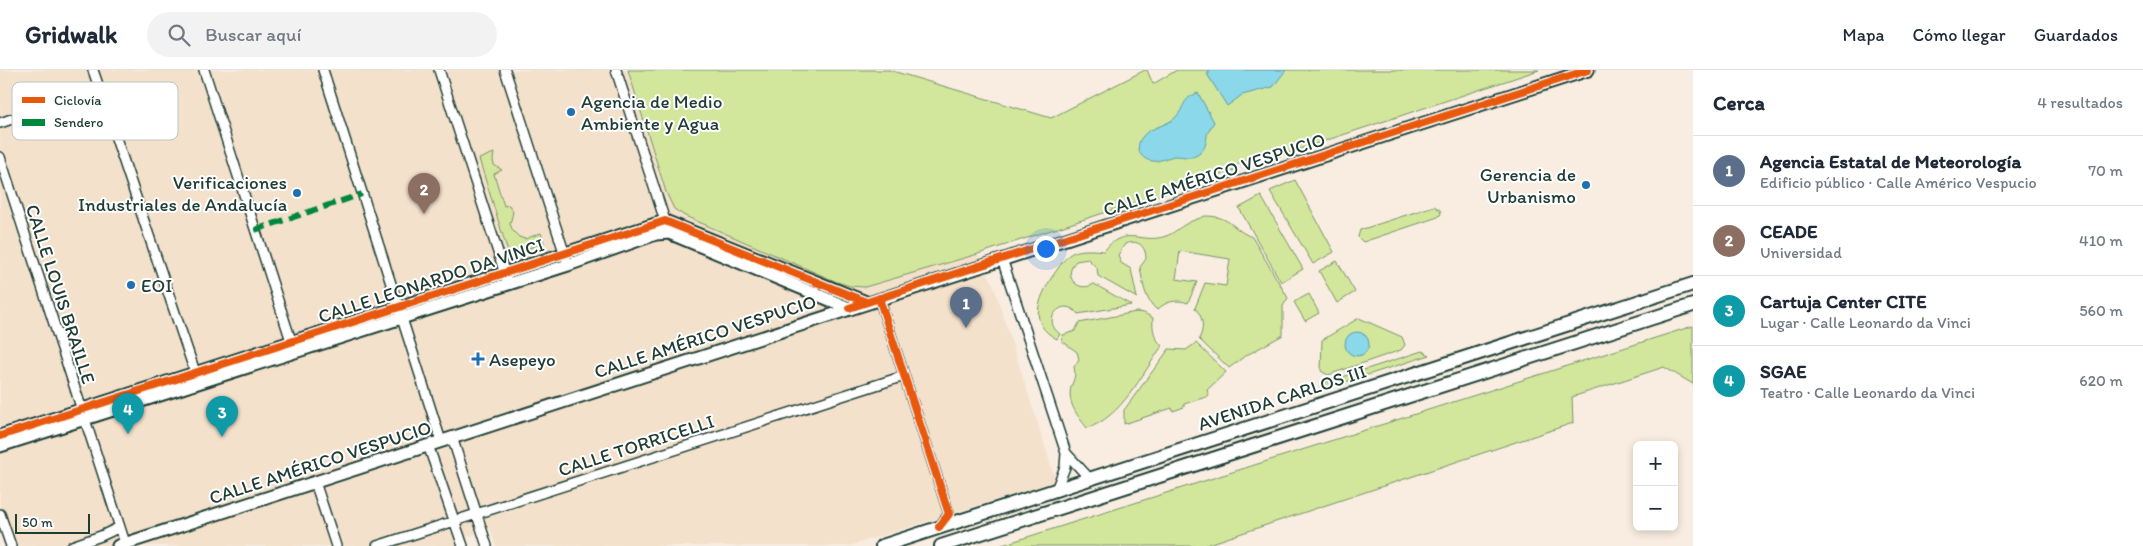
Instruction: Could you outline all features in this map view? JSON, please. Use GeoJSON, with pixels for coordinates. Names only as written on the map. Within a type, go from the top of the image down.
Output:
{"type":"FeatureCollection","features":[{"type":"Feature","properties":{"kind":"main road","name":"AVENIDA CARLOS III"},"geometry":{"type":"LineString","coordinates":[[882,546],[1693,284]]}},
{"type":"Feature","properties":{"kind":"main road","name":"AVENIDA CARLOS III"},"geometry":{"type":"LineString","coordinates":[[941,546],[1693,305]]}},
{"type":"Feature","properties":{"kind":"street"},"geometry":{"type":"LineString","coordinates":[[93,70],[97,82]]}},
{"type":"Feature","properties":{"kind":"street"},"geometry":{"type":"LineString","coordinates":[[204,70],[293,347]]}},
{"type":"Feature","properties":{"kind":"street"},"geometry":{"type":"LineString","coordinates":[[323,70],[400,313],[477,514],[487,546]]}},
{"type":"Feature","properties":{"kind":"street"},"geometry":{"type":"LineString","coordinates":[[439,70],[509,284]]}},
{"type":"Feature","properties":{"kind":"street"},"geometry":{"type":"LineString","coordinates":[[505,70],[568,265]]}},
{"type":"Feature","properties":{"kind":"street"},"geometry":{"type":"LineString","coordinates":[[616,70],[669,233],[849,308]]}},
{"type":"Feature","properties":{"kind":"street","name":"CALLE AMÉRICO VESPUCIO"},"geometry":{"type":"LineString","coordinates":[[123,545],[866,302],[1588,70]]}},
{"type":"Feature","properties":{"kind":"street"},"geometry":{"type":"LineString","coordinates":[[0,123],[12,119]]}},
{"type":"Feature","properties":{"kind":"street"},"geometry":{"type":"LineString","coordinates":[[117,140],[196,378]]}},
{"type":"Feature","properties":{"kind":"street","name":"CALLE LOUIS BRAILLE"},"geometry":{"type":"LineString","coordinates":[[0,157],[120,527],[123,545]]}},
{"type":"Feature","properties":{"kind":"street"},"geometry":{"type":"LineString","coordinates":[[665,221],[866,302]]}},
{"type":"Feature","properties":{"kind":"street","name":"CALLE LEONARDO DA VINCI"},"geometry":{"type":"LineString","coordinates":[[400,313],[505,273],[665,221]]}},
{"type":"Feature","properties":{"kind":"street","name":"CALLE LEONARDO DA VINCI"},"geometry":{"type":"LineString","coordinates":[[2,440],[400,313],[509,284],[656,234],[669,233]]}},
{"type":"Feature","properties":{"kind":"street"},"geometry":{"type":"LineString","coordinates":[[1002,259],[1066,453],[1066,467],[1056,490]]}},
{"type":"Feature","properties":{"kind":"street"},"geometry":{"type":"LineString","coordinates":[[879,298],[948,514],[938,527]]}},
{"type":"Feature","properties":{"kind":"street","name":"CALLE TORRICELLI"},"geometry":{"type":"LineString","coordinates":[[377,546],[904,376]]}},
{"type":"Feature","properties":{"kind":"street"},"geometry":{"type":"LineString","coordinates":[[428,445],[463,546]]}},
{"type":"Feature","properties":{"kind":"street"},"geometry":{"type":"LineString","coordinates":[[1066,453],[1090,479]]}},
{"type":"Feature","properties":{"kind":"street"},"geometry":{"type":"LineString","coordinates":[[315,482],[336,546]]}},
{"type":"Feature","properties":{"kind":"street"},"geometry":{"type":"LineString","coordinates":[[0,514],[11,546]]}},
{"type":"Feature","properties":{"kind":"street"},"geometry":{"type":"LineString","coordinates":[[72,546],[120,527]]}},
{"type":"Feature","properties":{"kind":"shaded area"},"geometry":{"type":"Polygon","coordinates":[[[0,70],[628,70],[670,202],[685,216],[850,286],[865,287],[978,254],[993,284],[1056,481],[849,546],[496,546],[490,529],[455,541],[456,546],[5,546],[0,531],[0,70]]]}},
{"type":"Feature","properties":{"kind":"green space"},"geometry":{"type":"Polygon","coordinates":[[[628,70],[889,70],[1051,118],[1145,70],[1147,70],[1153,84],[1177,70],[1539,70],[1267,160],[1261,151],[1234,167],[1235,170],[978,254],[865,287],[850,286],[837,282],[685,216],[674,209],[666,192],[628,70]]]}},
{"type":"Feature","properties":{"kind":"green space"},"geometry":{"type":"Polygon","coordinates":[[[494,153],[494,165],[502,170],[494,174],[504,206],[509,205],[513,212],[510,224],[513,231],[519,237],[525,239],[541,233],[544,243],[509,255],[479,159],[494,153]]]}},
{"type":"Feature","properties":{"kind":"green space"},"geometry":{"type":"Polygon","coordinates":[[[1295,180],[1334,252],[1313,264],[1270,191],[1295,180]]]}},
{"type":"Feature","properties":{"kind":"green space"},"geometry":{"type":"Polygon","coordinates":[[[1261,196],[1303,269],[1281,282],[1239,208],[1261,196]]]}},
{"type":"Feature","properties":{"kind":"green space"},"geometry":{"type":"Polygon","coordinates":[[[1434,206],[1440,210],[1441,214],[1438,217],[1363,242],[1358,237],[1360,230],[1434,206]]]}},
{"type":"Feature","properties":{"kind":"green space"},"geometry":{"type":"Polygon","coordinates":[[[1205,216],[1221,218],[1252,237],[1288,298],[1283,306],[1283,335],[1245,356],[1229,368],[1199,339],[1202,322],[1195,308],[1205,283],[1226,286],[1230,259],[1180,251],[1176,279],[1197,282],[1188,303],[1172,302],[1157,310],[1149,301],[1143,285],[1140,267],[1146,259],[1146,254],[1140,244],[1133,242],[1125,244],[1118,255],[1121,263],[1131,269],[1137,298],[1098,276],[1097,268],[1088,259],[1076,261],[1072,266],[1071,272],[1073,282],[1077,285],[1082,287],[1094,284],[1131,305],[1078,314],[1066,307],[1060,308],[1053,317],[1052,322],[1054,328],[1060,334],[1057,339],[1042,326],[1038,311],[1043,294],[1062,262],[1069,255],[1081,250],[1104,251],[1112,243],[1127,237],[1157,238],[1166,236],[1188,223],[1205,216]]]}},
{"type":"Feature","properties":{"kind":"green space"},"geometry":{"type":"Polygon","coordinates":[[[1337,261],[1355,292],[1337,303],[1319,271],[1337,261]]]}},
{"type":"Feature","properties":{"kind":"green space"},"geometry":{"type":"Polygon","coordinates":[[[1309,294],[1319,313],[1305,321],[1294,302],[1309,294]]]}},
{"type":"Feature","properties":{"kind":"green space"},"geometry":{"type":"Polygon","coordinates":[[[1136,312],[1144,313],[1153,318],[1154,333],[1162,346],[1130,394],[1120,405],[1099,423],[1087,428],[1074,409],[1070,393],[1075,375],[1074,367],[1079,359],[1077,352],[1062,341],[1063,335],[1075,331],[1079,323],[1136,312]]]}},
{"type":"Feature","properties":{"kind":"green space"},"geometry":{"type":"Polygon","coordinates":[[[1359,318],[1402,337],[1405,345],[1401,350],[1328,375],[1321,371],[1322,340],[1359,318]]]}},
{"type":"Feature","properties":{"kind":"green space"},"geometry":{"type":"Polygon","coordinates":[[[1693,326],[1693,384],[1664,367],[1572,397],[1573,423],[1203,546],[999,546],[1693,326]]]}},
{"type":"Feature","properties":{"kind":"green space"},"geometry":{"type":"Polygon","coordinates":[[[1196,343],[1226,372],[1207,390],[1209,396],[1184,404],[1184,407],[1173,411],[1172,408],[1124,424],[1124,410],[1169,349],[1186,350],[1196,343]]]}},
{"type":"Feature","properties":{"kind":"green space"},"geometry":{"type":"Polygon","coordinates":[[[1422,351],[1430,355],[1320,390],[1321,384],[1422,351]]]}},
{"type":"Feature","properties":{"kind":"water"},"geometry":{"type":"Polygon","coordinates":[[[1208,70],[1286,70],[1273,87],[1242,95],[1227,106],[1207,74],[1209,74],[1208,70]]]}},
{"type":"Feature","properties":{"kind":"water"},"geometry":{"type":"Polygon","coordinates":[[[1198,93],[1214,122],[1202,151],[1191,157],[1175,156],[1155,161],[1144,158],[1138,148],[1143,136],[1150,130],[1176,117],[1186,100],[1198,93]]]}},
{"type":"Feature","properties":{"kind":"water"},"geometry":{"type":"Polygon","coordinates":[[[1357,332],[1362,333],[1368,339],[1368,349],[1362,355],[1357,356],[1352,355],[1346,349],[1345,344],[1346,339],[1352,333],[1357,332]]]}},
{"type":"Feature","properties":{"kind":"marked path"},"geometry":{"type":"LineString","coordinates":[[255,230],[362,194]]}},
{"type":"Feature","properties":{"kind":"cycle path"},"geometry":{"type":"LineString","coordinates":[[849,308],[1588,70]]}},
{"type":"Feature","properties":{"kind":"cycle path"},"geometry":{"type":"LineString","coordinates":[[0,436],[665,221],[866,302]]}},
{"type":"Feature","properties":{"kind":"cycle path"},"geometry":{"type":"LineString","coordinates":[[879,298],[949,514],[939,527]]}},
{"type":"Feature","properties":{"kind":"place","name":"Agencia de Medio Ambiente y Agua"},"geometry":{"type":"Point","coordinates":[571,112]}},
{"type":"Feature","properties":{"kind":"place","name":"Gerencia de Urbanismo"},"geometry":{"type":"Point","coordinates":[1586,185]}},
{"type":"Feature","properties":{"kind":"place","name":"Verificaciones Industriales de Andalucía"},"geometry":{"type":"Point","coordinates":[297,193]}},
{"type":"Feature","properties":{"kind":"place","name":"CEADE"},"geometry":{"type":"Point","coordinates":[424,214]}},
{"type":"Feature","properties":{"kind":"place","name":"EOI"},"geometry":{"type":"Point","coordinates":[131,285]}},
{"type":"Feature","properties":{"kind":"place","name":"Agencia Estatal de Meteorología"},"geometry":{"type":"Point","coordinates":[966,328]}},
{"type":"Feature","properties":{"kind":"place","name":"Asepeyo"},"geometry":{"type":"Point","coordinates":[478,359]}},
{"type":"Feature","properties":{"kind":"place","name":"SGAE"},"geometry":{"type":"Point","coordinates":[128,434]}},
{"type":"Feature","properties":{"kind":"place","name":"Cartuja Center CITE"},"geometry":{"type":"Point","coordinates":[222,437]}}]}
